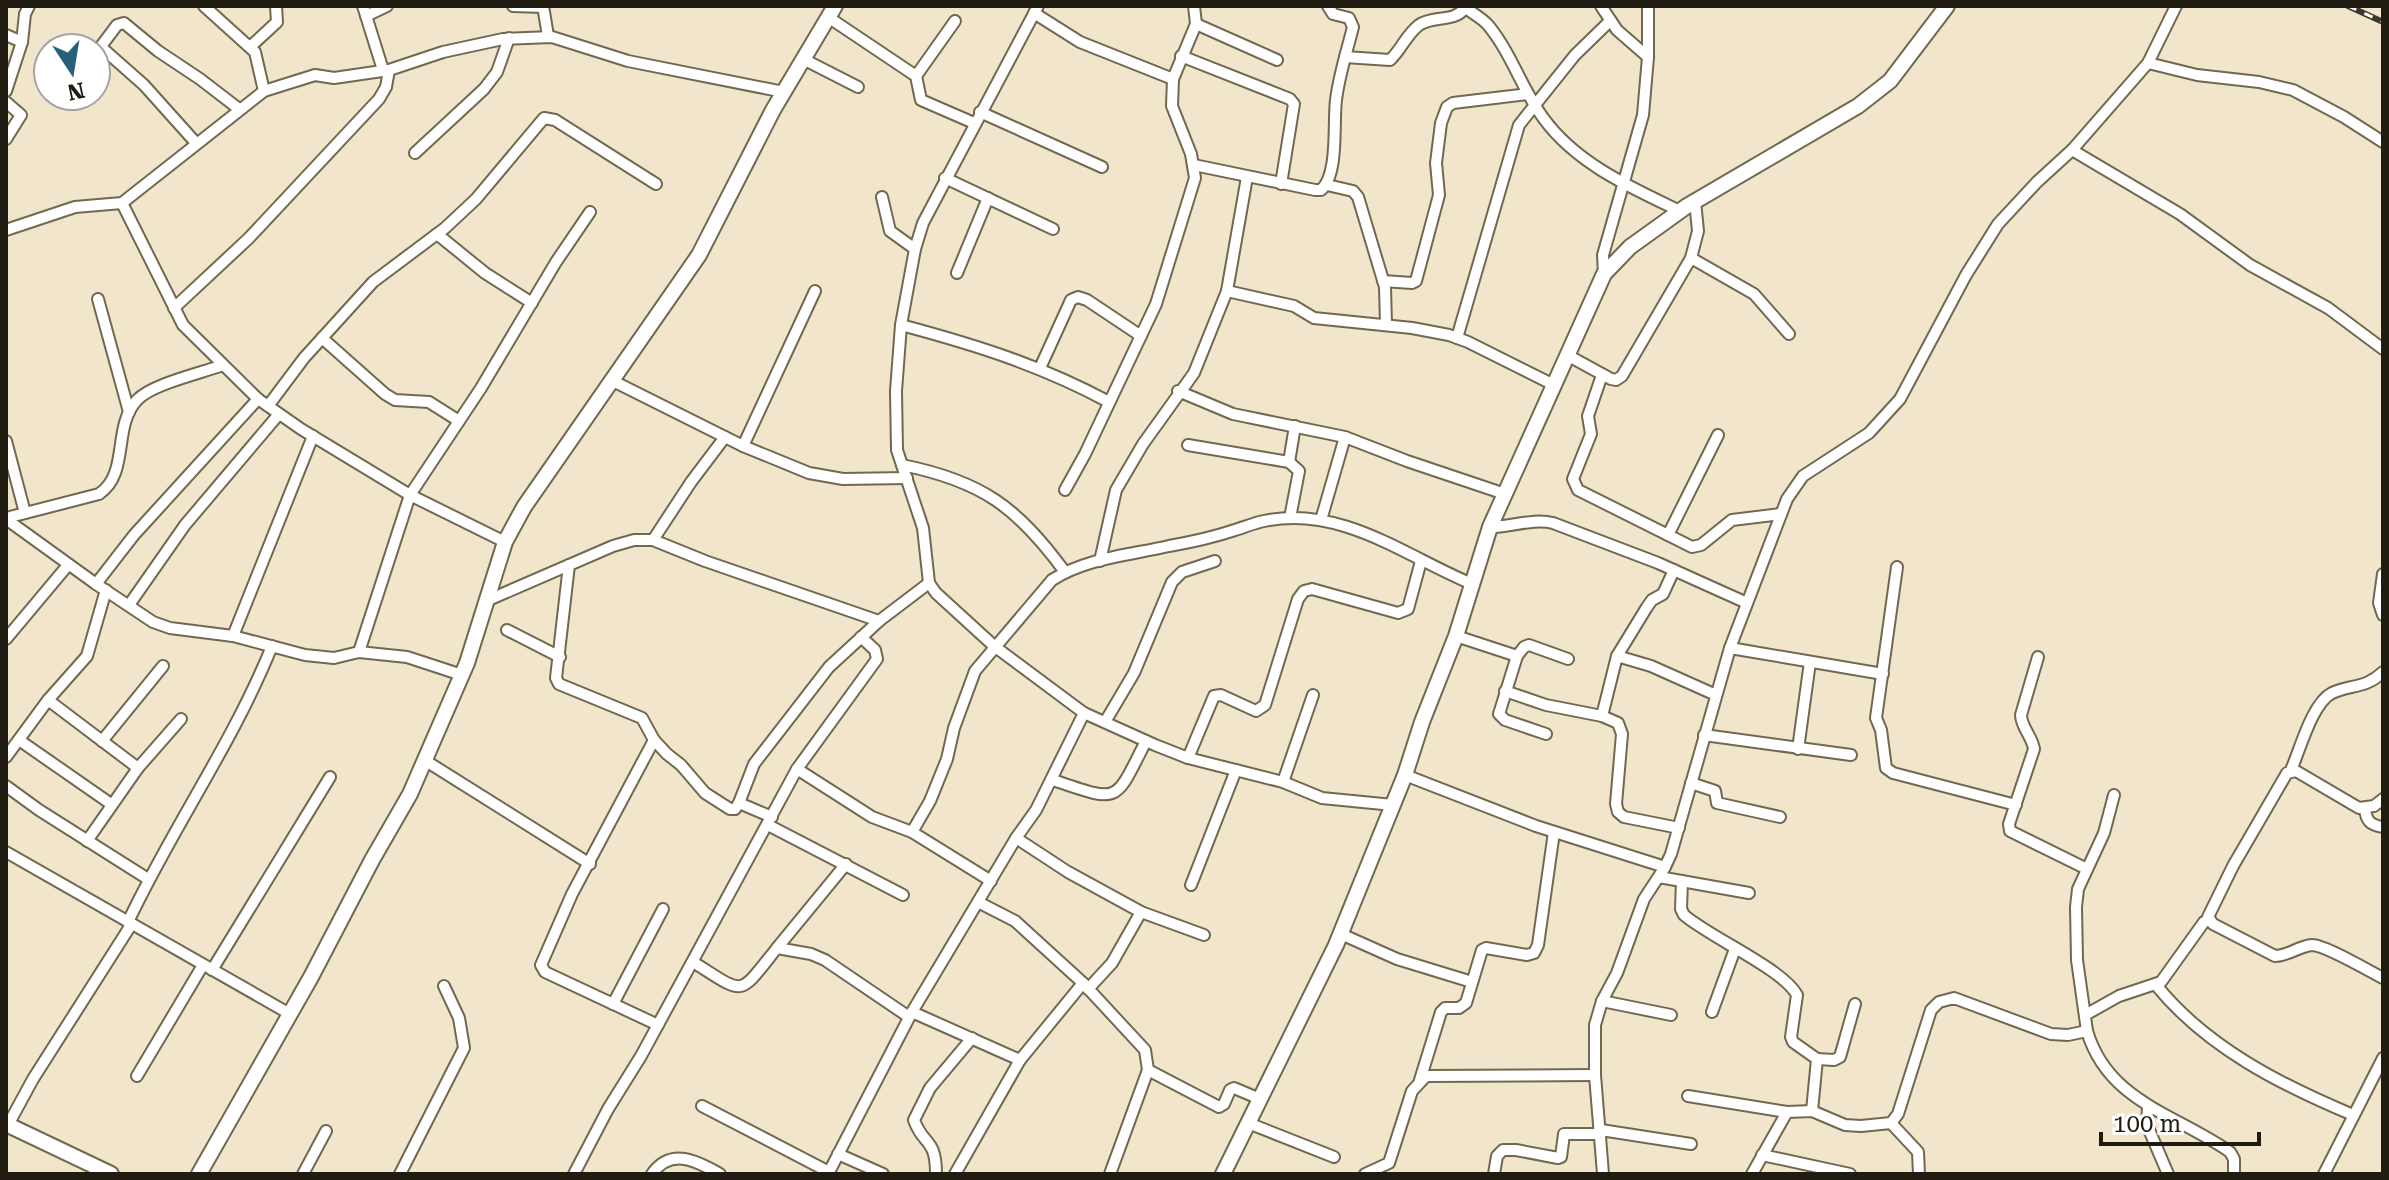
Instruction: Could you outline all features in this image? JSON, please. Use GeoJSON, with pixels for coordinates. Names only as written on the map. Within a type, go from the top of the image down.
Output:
{"type":"FeatureCollection","features":[{"type":"Feature","properties":{"kind":"street"},"geometry":{"type":"LineString","coordinates":[[8,83],[22,42],[29,6]]}},
{"type":"Feature","properties":{"kind":"street"},"geometry":{"type":"LineString","coordinates":[[204,6],[258,57],[264,91]]}},
{"type":"Feature","properties":{"kind":"street"},"geometry":{"type":"LineString","coordinates":[[250,47],[277,22],[276,6]]}},
{"type":"Feature","properties":{"kind":"street"},"geometry":{"type":"LineString","coordinates":[[174,308],[249,238],[379,99],[386,87],[386,70],[365,11],[387,6]]}},
{"type":"Feature","properties":{"kind":"street"},"geometry":{"type":"LineString","coordinates":[[513,6],[543,6],[548,36]]}},
{"type":"Feature","properties":{"kind":"street"},"geometry":{"type":"LineString","coordinates":[[1065,490],[1156,304],[1195,178],[1194,165],[1172,106],[1173,79],[1196,24],[1194,6]]}},
{"type":"Feature","properties":{"kind":"street"},"geometry":{"type":"LineString","coordinates":[[1328,6],[1333,14],[1353,22]]}},
{"type":"Feature","properties":{"kind":"street"},"geometry":{"type":"LineString","coordinates":[[1194,165],[1281,184],[1321,190],[1327,185],[1334,144],[1336,99],[1353,22],[1351,6]]}},
{"type":"Feature","properties":{"kind":"street"},"geometry":{"type":"LineString","coordinates":[[1601,6],[1610,21],[1648,57]]}},
{"type":"Feature","properties":{"kind":"street"},"geometry":{"type":"LineString","coordinates":[[1604,274],[1603,255],[1643,115],[1648,6]]}},
{"type":"Feature","properties":{"kind":"street"},"geometry":{"type":"LineString","coordinates":[[1223,1174],[1341,934],[1405,775],[1456,636],[1490,527],[1604,274],[1630,247],[1680,211],[1858,106],[1890,81],[1947,6]]}},
{"type":"Feature","properties":{"kind":"street"},"geometry":{"type":"LineString","coordinates":[[1603,1174],[1595,1075],[1595,1025],[1644,899],[1665,867],[1730,648],[1787,499],[1803,476],[1869,433],[1900,399],[1966,275],[1998,224],[2072,150],[2148,63],[2176,6]]}},
{"type":"Feature","properties":{"kind":"street"},"geometry":{"type":"LineString","coordinates":[[1345,57],[1390,60],[1418,26],[1461,14],[1465,7],[1486,22],[1510,56],[1531,98],[1561,139],[1622,183],[1680,211]]}},
{"type":"Feature","properties":{"kind":"street"},"geometry":{"type":"LineString","coordinates":[[1173,79],[1080,42],[1036,9],[923,223],[901,325],[896,405],[897,450],[923,528],[929,583],[994,646],[1084,713],[1188,758],[1283,782],[1322,798],[1393,805]]}},
{"type":"Feature","properties":{"kind":"street"},"geometry":{"type":"LineString","coordinates":[[199,1174],[290,1014],[426,761],[462,675],[505,542],[524,507],[699,255],[784,92],[832,12],[916,76],[921,100],[974,123]]}},
{"type":"Feature","properties":{"kind":"street"},"geometry":{"type":"LineString","coordinates":[[916,76],[955,21]]}},
{"type":"Feature","properties":{"kind":"street"},"geometry":{"type":"LineString","coordinates":[[1457,338],[1519,125],[1531,98],[1610,21]]}},
{"type":"Feature","properties":{"kind":"street"},"geometry":{"type":"LineString","coordinates":[[112,32],[117,25],[124,23],[239,109]]}},
{"type":"Feature","properties":{"kind":"street"},"geometry":{"type":"LineString","coordinates":[[1196,24],[1277,60]]}},
{"type":"Feature","properties":{"kind":"street"},"geometry":{"type":"LineString","coordinates":[[6,35],[22,42]]}},
{"type":"Feature","properties":{"kind":"street"},"geometry":{"type":"LineString","coordinates":[[6,230],[75,207],[122,203],[264,91],[315,75],[334,78],[386,70],[443,52],[509,38],[548,36],[682,74],[784,92]]}},
{"type":"Feature","properties":{"kind":"street"},"geometry":{"type":"LineString","coordinates":[[415,153],[484,89],[497,72],[509,38]]}},
{"type":"Feature","properties":{"kind":"street"},"geometry":{"type":"LineString","coordinates":[[1181,56],[1290,99],[1294,104],[1281,184]]}},
{"type":"Feature","properties":{"kind":"street"},"geometry":{"type":"LineString","coordinates":[[803,59],[858,87]]}},
{"type":"Feature","properties":{"kind":"street"},"geometry":{"type":"LineString","coordinates":[[112,61],[144,85],[196,143]]}},
{"type":"Feature","properties":{"kind":"street"},"geometry":{"type":"LineString","coordinates":[[2148,63],[2197,75],[2259,82],[2293,90],[2383,142]]}},
{"type":"Feature","properties":{"kind":"street"},"geometry":{"type":"LineString","coordinates":[[1383,281],[1416,281],[1439,195],[1436,163],[1441,123],[1447,107],[1453,103],[1531,98]]}},
{"type":"Feature","properties":{"kind":"street"},"geometry":{"type":"LineString","coordinates":[[6,102],[21,115],[6,139]]}},
{"type":"Feature","properties":{"kind":"street"},"geometry":{"type":"LineString","coordinates":[[980,112],[1102,167]]}},
{"type":"Feature","properties":{"kind":"street"},"geometry":{"type":"LineString","coordinates":[[268,406],[322,338],[373,282],[437,234],[476,199],[544,118],[555,120],[656,184]]}},
{"type":"Feature","properties":{"kind":"street"},"geometry":{"type":"LineString","coordinates":[[2072,150],[2180,214],[2250,265],[2328,308],[2383,349]]}},
{"type":"Feature","properties":{"kind":"street"},"geometry":{"type":"LineString","coordinates":[[1100,561],[1116,490],[1178,391],[1194,373],[1227,291],[1247,177]]}},
{"type":"Feature","properties":{"kind":"street"},"geometry":{"type":"LineString","coordinates":[[945,178],[1053,229]]}},
{"type":"Feature","properties":{"kind":"street"},"geometry":{"type":"LineString","coordinates":[[1327,185],[1357,193],[1383,281],[1386,325]]}},
{"type":"Feature","properties":{"kind":"street"},"geometry":{"type":"LineString","coordinates":[[882,197],[890,231],[915,249]]}},
{"type":"Feature","properties":{"kind":"street"},"geometry":{"type":"LineString","coordinates":[[957,273],[988,198]]}},
{"type":"Feature","properties":{"kind":"street"},"geometry":{"type":"LineString","coordinates":[[1567,355],[1602,375],[1616,380],[1622,376],[1691,258],[1698,231],[1695,201]]}},
{"type":"Feature","properties":{"kind":"street"},"geometry":{"type":"LineString","coordinates":[[122,203],[183,325],[258,399],[410,495],[505,542]]}},
{"type":"Feature","properties":{"kind":"street"},"geometry":{"type":"LineString","coordinates":[[359,652],[410,495],[590,212]]}},
{"type":"Feature","properties":{"kind":"street"},"geometry":{"type":"LineString","coordinates":[[437,234],[485,273],[532,303]]}},
{"type":"Feature","properties":{"kind":"street"},"geometry":{"type":"LineString","coordinates":[[1691,258],[1754,294],[1789,334]]}},
{"type":"Feature","properties":{"kind":"street"},"geometry":{"type":"LineString","coordinates":[[743,446],[815,291]]}},
{"type":"Feature","properties":{"kind":"street"},"geometry":{"type":"LineString","coordinates":[[1227,291],[1294,306],[1314,318],[1386,325],[1457,338],[1554,385]]}},
{"type":"Feature","properties":{"kind":"street"},"geometry":{"type":"LineString","coordinates":[[1040,368],[1071,300],[1078,297],[1141,336]]}},
{"type":"Feature","properties":{"kind":"street"},"geometry":{"type":"LineString","coordinates":[[98,299],[129,412]]}},
{"type":"Feature","properties":{"kind":"street"},"geometry":{"type":"LineString","coordinates":[[901,325],[979,345],[1040,368],[1109,402]]}},
{"type":"Feature","properties":{"kind":"street"},"geometry":{"type":"LineString","coordinates":[[322,338],[385,394],[395,400],[429,402],[459,421]]}},
{"type":"Feature","properties":{"kind":"street"},"geometry":{"type":"LineString","coordinates":[[6,519],[99,494],[109,488],[115,476],[129,412],[139,398],[154,389],[223,365]]}},
{"type":"Feature","properties":{"kind":"street"},"geometry":{"type":"LineString","coordinates":[[1602,375],[1588,416],[1591,430],[1573,479],[1575,488],[1692,547],[1697,547],[1732,520],[1781,514]]}},
{"type":"Feature","properties":{"kind":"street"},"geometry":{"type":"LineString","coordinates":[[613,381],[743,446],[824,477],[860,480],[907,478]]}},
{"type":"Feature","properties":{"kind":"street"},"geometry":{"type":"LineString","coordinates":[[1178,391],[1233,414],[1345,437],[1505,494]]}},
{"type":"Feature","properties":{"kind":"street"},"geometry":{"type":"LineString","coordinates":[[6,757],[48,700],[87,656],[101,587],[134,535],[258,399]]}},
{"type":"Feature","properties":{"kind":"street"},"geometry":{"type":"LineString","coordinates":[[129,605],[185,525],[279,414]]}},
{"type":"Feature","properties":{"kind":"street"},"geometry":{"type":"LineString","coordinates":[[1289,462],[1295,426]]}},
{"type":"Feature","properties":{"kind":"street"},"geometry":{"type":"LineString","coordinates":[[1668,535],[1718,435]]}},
{"type":"Feature","properties":{"kind":"street"},"geometry":{"type":"LineString","coordinates":[[233,636],[313,436]]}},
{"type":"Feature","properties":{"kind":"street"},"geometry":{"type":"LineString","coordinates":[[653,540],[725,437]]}},
{"type":"Feature","properties":{"kind":"street"},"geometry":{"type":"LineString","coordinates":[[1321,520],[1345,437]]}},
{"type":"Feature","properties":{"kind":"street"},"geometry":{"type":"LineString","coordinates":[[7,445],[25,513]]}},
{"type":"Feature","properties":{"kind":"street"},"geometry":{"type":"LineString","coordinates":[[1188,445],[1289,462],[1299,471],[1290,518]]}},
{"type":"Feature","properties":{"kind":"street"},"geometry":{"type":"LineString","coordinates":[[902,465],[939,473],[999,500],[1039,537],[1065,572]]}},
{"type":"Feature","properties":{"kind":"street"},"geometry":{"type":"LineString","coordinates":[[912,832],[930,801],[947,759],[954,728],[975,671],[1052,580],[1065,572],[1084,564],[1204,539],[1263,521],[1290,518],[1347,526],[1472,584]]}},
{"type":"Feature","properties":{"kind":"street"},"geometry":{"type":"LineString","coordinates":[[6,519],[153,622],[170,628],[233,636],[305,655],[334,658],[359,652],[407,657],[462,675]]}},
{"type":"Feature","properties":{"kind":"street"},"geometry":{"type":"LineString","coordinates":[[1490,527],[1512,527],[1542,520],[1674,570],[1747,603]]}},
{"type":"Feature","properties":{"kind":"street"},"geometry":{"type":"LineString","coordinates":[[486,601],[613,546],[634,540],[653,540],[879,621]]}},
{"type":"Feature","properties":{"kind":"street"},"geometry":{"type":"LineString","coordinates":[[1105,722],[1134,673],[1172,582],[1182,572],[1215,561]]}},
{"type":"Feature","properties":{"kind":"street"},"geometry":{"type":"LineString","coordinates":[[1188,758],[1214,696],[1221,695],[1256,711],[1265,705],[1298,599],[1304,591],[1312,589],[1404,613],[1408,609],[1421,561]]}},
{"type":"Feature","properties":{"kind":"street"},"geometry":{"type":"LineString","coordinates":[[6,639],[68,565]]}},
{"type":"Feature","properties":{"kind":"street"},"geometry":{"type":"LineString","coordinates":[[569,565],[556,678],[559,684],[642,718],[654,740],[705,793],[730,809],[735,809],[739,803],[754,764],[829,667],[879,621],[929,583]]}},
{"type":"Feature","properties":{"kind":"street"},"geometry":{"type":"LineString","coordinates":[[1897,567],[1876,718],[1881,730],[1884,764],[1889,771],[2016,805]]}},
{"type":"Feature","properties":{"kind":"street"},"geometry":{"type":"LineString","coordinates":[[1602,716],[1617,656],[1652,600],[1663,594],[1674,570]]}},
{"type":"Feature","properties":{"kind":"street"},"geometry":{"type":"LineString","coordinates":[[2383,574],[2379,603],[2383,615]]}},
{"type":"Feature","properties":{"kind":"street"},"geometry":{"type":"LineString","coordinates":[[507,630],[560,657]]}},
{"type":"Feature","properties":{"kind":"street"},"geometry":{"type":"LineString","coordinates":[[1456,636],[1517,656]]}},
{"type":"Feature","properties":{"kind":"street"},"geometry":{"type":"LineString","coordinates":[[574,1174],[797,769],[877,659],[875,650],[861,637]]}},
{"type":"Feature","properties":{"kind":"street"},"geometry":{"type":"LineString","coordinates":[[1546,734],[1500,717],[1498,710],[1517,656],[1524,647],[1529,645],[1568,659]]}},
{"type":"Feature","properties":{"kind":"street"},"geometry":{"type":"LineString","coordinates":[[111,1174],[7,1124],[130,924],[148,879],[231,736],[256,687],[272,646]]}},
{"type":"Feature","properties":{"kind":"street"},"geometry":{"type":"LineString","coordinates":[[1730,648],[1883,674]]}},
{"type":"Feature","properties":{"kind":"street"},"geometry":{"type":"LineString","coordinates":[[1617,656],[1651,666],[1716,695]]}},
{"type":"Feature","properties":{"kind":"street"},"geometry":{"type":"LineString","coordinates":[[2038,657],[2021,715],[2034,749],[2009,824],[2010,831],[2087,869]]}},
{"type":"Feature","properties":{"kind":"street"},"geometry":{"type":"LineString","coordinates":[[1798,749],[1810,662]]}},
{"type":"Feature","properties":{"kind":"street"},"geometry":{"type":"LineString","coordinates":[[102,741],[163,666]]}},
{"type":"Feature","properties":{"kind":"street"},"geometry":{"type":"LineString","coordinates":[[2210,920],[2209,913],[2233,866],[2282,778],[2291,770],[2319,704],[2335,692],[2371,683],[2383,672]]}},
{"type":"Feature","properties":{"kind":"street"},"geometry":{"type":"LineString","coordinates":[[1505,691],[1618,723],[1621,728],[1618,812],[1624,817],[1679,828]]}},
{"type":"Feature","properties":{"kind":"street"},"geometry":{"type":"LineString","coordinates":[[1283,782],[1313,695]]}},
{"type":"Feature","properties":{"kind":"street"},"geometry":{"type":"LineString","coordinates":[[48,700],[138,768]]}},
{"type":"Feature","properties":{"kind":"street"},"geometry":{"type":"LineString","coordinates":[[702,1106],[828,1173],[910,1015],[1053,780],[1084,713]]}},
{"type":"Feature","properties":{"kind":"street"},"geometry":{"type":"LineString","coordinates":[[87,841],[138,768],[181,719]]}},
{"type":"Feature","properties":{"kind":"street"},"geometry":{"type":"LineString","coordinates":[[1704,735],[1851,755]]}},
{"type":"Feature","properties":{"kind":"street"},"geometry":{"type":"LineString","coordinates":[[19,740],[111,804]]}},
{"type":"Feature","properties":{"kind":"street"},"geometry":{"type":"LineString","coordinates":[[654,740],[566,908],[542,968],[658,1025]]}},
{"type":"Feature","properties":{"kind":"street"},"geometry":{"type":"LineString","coordinates":[[1053,780],[1098,795],[1115,793],[1122,787],[1146,741]]}},
{"type":"Feature","properties":{"kind":"street"},"geometry":{"type":"LineString","coordinates":[[426,761],[590,864]]}},
{"type":"Feature","properties":{"kind":"street"},"geometry":{"type":"LineString","coordinates":[[797,769],[872,817],[912,832],[991,881]]}},
{"type":"Feature","properties":{"kind":"street"},"geometry":{"type":"LineString","coordinates":[[1191,885],[1236,770]]}},
{"type":"Feature","properties":{"kind":"street"},"geometry":{"type":"LineString","coordinates":[[2291,770],[2359,808],[2374,806],[2383,799]]}},
{"type":"Feature","properties":{"kind":"street"},"geometry":{"type":"LineString","coordinates":[[1405,775],[1554,832],[1665,867]]}},
{"type":"Feature","properties":{"kind":"street"},"geometry":{"type":"LineString","coordinates":[[137,1076],[330,777]]}},
{"type":"Feature","properties":{"kind":"street"},"geometry":{"type":"LineString","coordinates":[[1691,783],[1715,791],[1717,803],[1780,817]]}},
{"type":"Feature","properties":{"kind":"street"},"geometry":{"type":"LineString","coordinates":[[6,786],[148,879]]}},
{"type":"Feature","properties":{"kind":"street"},"geometry":{"type":"LineString","coordinates":[[2114,795],[2104,833],[2078,889],[2076,907],[2077,960],[2092,1049],[2103,1068],[2148,1107],[2230,1152],[2234,1159],[2234,1174]]}},
{"type":"Feature","properties":{"kind":"street"},"geometry":{"type":"LineString","coordinates":[[739,803],[903,895]]}},
{"type":"Feature","properties":{"kind":"street"},"geometry":{"type":"LineString","coordinates":[[2365,808],[2369,822],[2383,827]]}},
{"type":"Feature","properties":{"kind":"street"},"geometry":{"type":"LineString","coordinates":[[1365,1174],[1389,1163],[1441,1012],[1445,1008],[1463,1006],[1482,950],[1534,953],[1538,945],[1554,832]]}},
{"type":"Feature","properties":{"kind":"street"},"geometry":{"type":"LineString","coordinates":[[1016,838],[1068,872],[1141,912],[1204,935]]}},
{"type":"Feature","properties":{"kind":"street"},"geometry":{"type":"LineString","coordinates":[[6,852],[290,1014]]}},
{"type":"Feature","properties":{"kind":"street"},"geometry":{"type":"LineString","coordinates":[[693,962],[733,987],[741,988],[749,983],[846,864]]}},
{"type":"Feature","properties":{"kind":"street"},"geometry":{"type":"LineString","coordinates":[[1659,877],[1749,893]]}},
{"type":"Feature","properties":{"kind":"street"},"geometry":{"type":"LineString","coordinates":[[1682,881],[1681,909],[1684,915],[1795,990],[1792,1039],[1817,1059],[1834,1060],[1840,1057],[1855,1004]]}},
{"type":"Feature","properties":{"kind":"street"},"geometry":{"type":"LineString","coordinates":[[978,902],[1015,921],[1086,986],[1145,1050],[1148,1070],[1110,1174]]}},
{"type":"Feature","properties":{"kind":"street"},"geometry":{"type":"LineString","coordinates":[[613,1004],[663,909]]}},
{"type":"Feature","properties":{"kind":"street"},"geometry":{"type":"LineString","coordinates":[[955,1174],[1020,1060],[1086,986],[1112,963],[1141,912]]}},
{"type":"Feature","properties":{"kind":"street"},"geometry":{"type":"LineString","coordinates":[[2085,1015],[2119,996],[2156,985],[2204,922],[2210,920],[2275,956],[2306,946],[2318,946],[2383,978]]}},
{"type":"Feature","properties":{"kind":"street"},"geometry":{"type":"LineString","coordinates":[[1341,934],[1397,959],[1472,982]]}},
{"type":"Feature","properties":{"kind":"street"},"geometry":{"type":"LineString","coordinates":[[777,948],[811,954],[825,960],[910,1015],[1020,1060]]}},
{"type":"Feature","properties":{"kind":"street"},"geometry":{"type":"LineString","coordinates":[[1712,1012],[1735,949]]}},
{"type":"Feature","properties":{"kind":"street"},"geometry":{"type":"LineString","coordinates":[[2156,985],[2193,1025],[2240,1057],[2274,1079],[2353,1115]]}},
{"type":"Feature","properties":{"kind":"street"},"geometry":{"type":"LineString","coordinates":[[400,1174],[464,1048],[459,1018],[444,986]]}},
{"type":"Feature","properties":{"kind":"street"},"geometry":{"type":"LineString","coordinates":[[1688,1096],[1787,1112],[1812,1111],[1845,1125],[1882,1125],[1891,1123],[1898,1114],[1931,1010],[1939,1002],[1954,998],[2051,1034],[2068,1035],[2087,1031]]}},
{"type":"Feature","properties":{"kind":"street"},"geometry":{"type":"LineString","coordinates":[[1602,1001],[1671,1015]]}},
{"type":"Feature","properties":{"kind":"street"},"geometry":{"type":"LineString","coordinates":[[936,1174],[933,1145],[914,1120],[930,1088],[972,1038]]}},
{"type":"Feature","properties":{"kind":"street"},"geometry":{"type":"LineString","coordinates":[[2324,1174],[2383,1058]]}},
{"type":"Feature","properties":{"kind":"street"},"geometry":{"type":"LineString","coordinates":[[1812,1111],[1817,1059]]}},
{"type":"Feature","properties":{"kind":"street"},"geometry":{"type":"LineString","coordinates":[[1148,1070],[1219,1107],[1234,1088],[1260,1099]]}},
{"type":"Feature","properties":{"kind":"street"},"geometry":{"type":"LineString","coordinates":[[1420,1080],[1426,1076],[1595,1075]]}},
{"type":"Feature","properties":{"kind":"street"},"geometry":{"type":"LineString","coordinates":[[2148,1107],[2147,1125],[2168,1174]]}},
{"type":"Feature","properties":{"kind":"street"},"geometry":{"type":"LineString","coordinates":[[1752,1174],[1787,1112]]}},
{"type":"Feature","properties":{"kind":"street"},"geometry":{"type":"LineString","coordinates":[[1248,1123],[1334,1157]]}},
{"type":"Feature","properties":{"kind":"street"},"geometry":{"type":"LineString","coordinates":[[1891,1123],[1918,1152],[1919,1174]]}},
{"type":"Feature","properties":{"kind":"street"},"geometry":{"type":"LineString","coordinates":[[303,1174],[326,1131]]}},
{"type":"Feature","properties":{"kind":"street"},"geometry":{"type":"LineString","coordinates":[[1494,1174],[1497,1156],[1503,1150],[1561,1157],[1564,1134],[1601,1132],[1691,1144]]}},
{"type":"Feature","properties":{"kind":"street"},"geometry":{"type":"LineString","coordinates":[[838,1154],[883,1174]]}},
{"type":"Feature","properties":{"kind":"street"},"geometry":{"type":"LineString","coordinates":[[1762,1155],[1850,1174]]}},
{"type":"Feature","properties":{"kind":"street"},"geometry":{"type":"LineString","coordinates":[[652,1174],[665,1160],[684,1157],[720,1174]]}},
{"type":"Feature","properties":{"kind":"railway"},"geometry":{"type":"LineString","coordinates":[[2348,6],[2383,22]]}}]}
